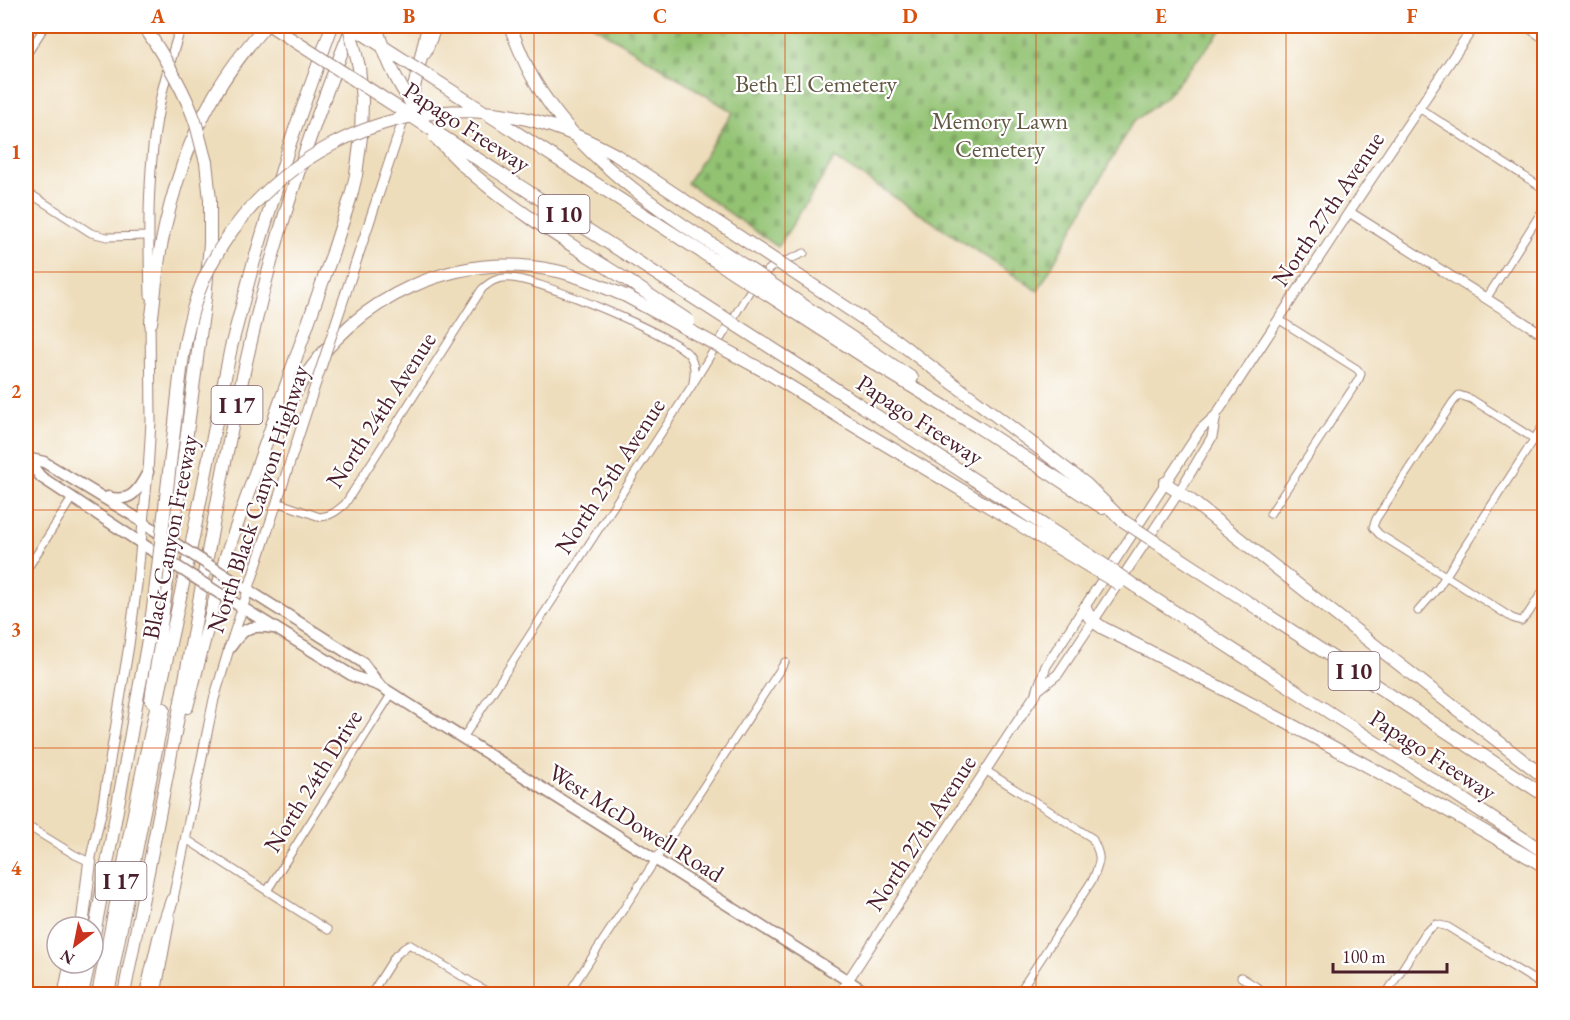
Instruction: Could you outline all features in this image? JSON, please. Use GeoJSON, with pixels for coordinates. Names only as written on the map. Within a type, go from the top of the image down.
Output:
{"type":"FeatureCollection","features":[{"type":"Feature","properties":{"kind":"highway"},"geometry":{"type":"LineString","coordinates":[[143,768],[206,299],[210,244],[210,200],[206,162],[195,121],[182,89],[163,54],[144,26]]}},
{"type":"Feature","properties":{"kind":"highway"},"geometry":{"type":"LineString","coordinates":[[151,323],[164,232],[178,179],[189,150],[214,95],[265,26]]}},
{"type":"Feature","properties":{"kind":"highway","name":"Papago Freeway"},"geometry":{"type":"LineString","coordinates":[[271,26],[857,403],[1094,564],[1242,656],[1545,852]]}},
{"type":"Feature","properties":{"kind":"highway","name":"Black Canyon Freeway"},"geometry":{"type":"LineString","coordinates":[[99,994],[143,768],[238,321],[290,142],[332,26]]}},
{"type":"Feature","properties":{"kind":"highway"},"geometry":{"type":"LineString","coordinates":[[164,795],[226,556],[351,196],[361,137],[362,100],[351,26]]}},
{"type":"Feature","properties":{"kind":"highway","name":"Papago Freeway"},"geometry":{"type":"LineString","coordinates":[[351,26],[882,364],[1545,795]]}},
{"type":"Feature","properties":{"kind":"highway","name":"Black Canyon Freeway"},"geometry":{"type":"LineString","coordinates":[[124,994],[164,795],[210,541],[255,323],[293,189],[351,26]]}},
{"type":"Feature","properties":{"kind":"highway"},"geometry":{"type":"LineString","coordinates":[[376,26],[384,51],[405,95],[434,135],[482,182],[521,212],[846,422],[1094,564]]}},
{"type":"Feature","properties":{"kind":"highway"},"geometry":{"type":"LineString","coordinates":[[413,92],[428,26]]}},
{"type":"Feature","properties":{"kind":"highway"},"geometry":{"type":"LineString","coordinates":[[510,26],[534,79],[556,113],[580,142],[611,172],[650,202],[882,364]]}},
{"type":"Feature","properties":{"kind":"highway"},"geometry":{"type":"LineString","coordinates":[[98,915],[153,609],[179,389],[190,324],[202,285],[224,242],[255,203],[281,177],[297,165],[347,137],[377,125],[441,113],[478,112],[512,115],[548,124],[585,138],[616,155],[897,341],[1086,484],[1122,520]]}},
{"type":"Feature","properties":{"kind":"highway"},"geometry":{"type":"LineString","coordinates":[[256,472],[302,383],[325,352],[351,324],[382,301],[415,284],[443,274],[471,268],[502,265],[533,267],[558,271],[591,282],[648,306],[768,373]]}},
{"type":"Feature","properties":{"kind":"highway"},"geometry":{"type":"LineString","coordinates":[[108,994],[227,392],[223,384]]}},
{"type":"Feature","properties":{"kind":"highway"},"geometry":{"type":"LineString","coordinates":[[1165,483],[1190,499],[1545,777]]}},
{"type":"Feature","properties":{"kind":"highway"},"geometry":{"type":"LineString","coordinates":[[1085,608],[1088,616],[1094,622],[1384,773],[1545,866]]}},
{"type":"Feature","properties":{"kind":"highway"},"geometry":{"type":"LineString","coordinates":[[83,915],[90,861]]}},
{"type":"Feature","properties":{"kind":"highway"},"geometry":{"type":"LineString","coordinates":[[146,994],[159,938],[172,900]]}},
{"type":"Feature","properties":{"kind":"highway"},"geometry":{"type":"LineString","coordinates":[[74,994],[76,975]]}},
{"type":"Feature","properties":{"kind":"highway"},"geometry":{"type":"LineString","coordinates":[[82,994],[86,975]]}},
{"type":"Feature","properties":{"kind":"main road"},"geometry":{"type":"LineString","coordinates":[[79,915],[102,808],[137,584],[148,472],[152,387],[148,236],[152,158],[163,87],[181,26]]}},
{"type":"Feature","properties":{"kind":"main road","name":"North Black Canyon Highway"},"geometry":{"type":"LineString","coordinates":[[156,994],[172,900],[214,699],[346,292],[437,26]]}},
{"type":"Feature","properties":{"kind":"main road","name":"North 27th Avenue"},"geometry":{"type":"LineString","coordinates":[[839,994],[1036,692],[1046,666],[1165,483],[1201,429],[1216,415],[1474,26]]}},
{"type":"Feature","properties":{"kind":"main road"},"geometry":{"type":"LineString","coordinates":[[1349,212],[1545,335]]}},
{"type":"Feature","properties":{"kind":"main road","name":"North 27th Avenue"},"geometry":{"type":"LineString","coordinates":[[1036,692],[1058,674],[1179,492],[1212,437],[1216,415]]}},
{"type":"Feature","properties":{"kind":"main road","name":"West McDowell Road"},"geometry":{"type":"LineString","coordinates":[[380,686],[362,662],[143,522],[44,462],[26,458],[41,477],[140,543],[353,676],[392,693],[869,994]]}},
{"type":"Feature","properties":{"kind":"main road"},"geometry":{"type":"LineString","coordinates":[[99,496],[117,500],[127,498],[138,490],[148,472]]}},
{"type":"Feature","properties":{"kind":"main road"},"geometry":{"type":"LineString","coordinates":[[229,649],[248,628],[257,626],[277,629]]}},
{"type":"Feature","properties":{"kind":"main road"},"geometry":{"type":"LineString","coordinates":[[63,994],[67,975]]}},
{"type":"Feature","properties":{"kind":"street"},"geometry":{"type":"LineString","coordinates":[[26,56],[45,26]]}},
{"type":"Feature","properties":{"kind":"street"},"geometry":{"type":"LineString","coordinates":[[1525,26],[1545,39]]}},
{"type":"Feature","properties":{"kind":"street"},"geometry":{"type":"LineString","coordinates":[[1419,108],[1545,189]]}},
{"type":"Feature","properties":{"kind":"street"},"geometry":{"type":"LineString","coordinates":[[26,191],[91,233],[107,237],[148,236]]}},
{"type":"Feature","properties":{"kind":"street"},"geometry":{"type":"LineString","coordinates":[[1486,299],[1545,208]]}},
{"type":"Feature","properties":{"kind":"street","name":"North 25th Avenue"},"geometry":{"type":"LineString","coordinates":[[463,738],[693,384],[757,279],[772,267],[804,253]]}},
{"type":"Feature","properties":{"kind":"street","name":"North 24th Avenue"},"geometry":{"type":"LineString","coordinates":[[277,502],[320,517],[328,516],[345,504],[482,289],[495,279],[526,280],[600,308],[674,342],[690,357],[694,366],[693,384]]}},
{"type":"Feature","properties":{"kind":"street"},"geometry":{"type":"LineString","coordinates":[[1270,514],[1361,374],[1357,369],[1278,319]]}},
{"type":"Feature","properties":{"kind":"street"},"geometry":{"type":"LineString","coordinates":[[1536,440],[1471,399],[1459,395],[1376,519],[1373,527],[1379,534],[1512,618],[1521,621],[1545,588]]}},
{"type":"Feature","properties":{"kind":"street"},"geometry":{"type":"LineString","coordinates":[[1418,611],[1446,576],[1545,424]]}},
{"type":"Feature","properties":{"kind":"street"},"geometry":{"type":"LineString","coordinates":[[26,571],[72,498]]}},
{"type":"Feature","properties":{"kind":"street"},"geometry":{"type":"LineString","coordinates":[[568,994],[784,662]]}},
{"type":"Feature","properties":{"kind":"street","name":"North 24th Drive"},"geometry":{"type":"LineString","coordinates":[[267,891],[392,693]]}},
{"type":"Feature","properties":{"kind":"street"},"geometry":{"type":"LineString","coordinates":[[985,770],[1092,838],[1098,849],[1100,862],[1094,879],[1018,994]]}},
{"type":"Feature","properties":{"kind":"street"},"geometry":{"type":"LineString","coordinates":[[26,825],[68,851],[90,861]]}},
{"type":"Feature","properties":{"kind":"street"},"geometry":{"type":"LineString","coordinates":[[186,839],[328,930]]}},
{"type":"Feature","properties":{"kind":"street"},"geometry":{"type":"LineString","coordinates":[[1386,994],[1426,932],[1436,924],[1448,927],[1545,986]]}},
{"type":"Feature","properties":{"kind":"street"},"geometry":{"type":"LineString","coordinates":[[371,994],[395,956],[409,944],[491,994]]}},
{"type":"Feature","properties":{"kind":"street"},"geometry":{"type":"LineString","coordinates":[[1241,977],[1268,994]]}},
{"type":"Feature","properties":{"kind":"green space","name":"Memory Lawn Cemetery"},"geometry":{"type":"Polygon","coordinates":[[[594,26],[1225,26],[1165,98],[1132,123],[1038,291],[835,158],[778,247],[687,183],[733,112],[594,26]]]}},
{"type":"Feature","properties":{"kind":"park label","name":"Beth El Cemetery"},"geometry":{"type":"Point","coordinates":[816,84]}}]}
